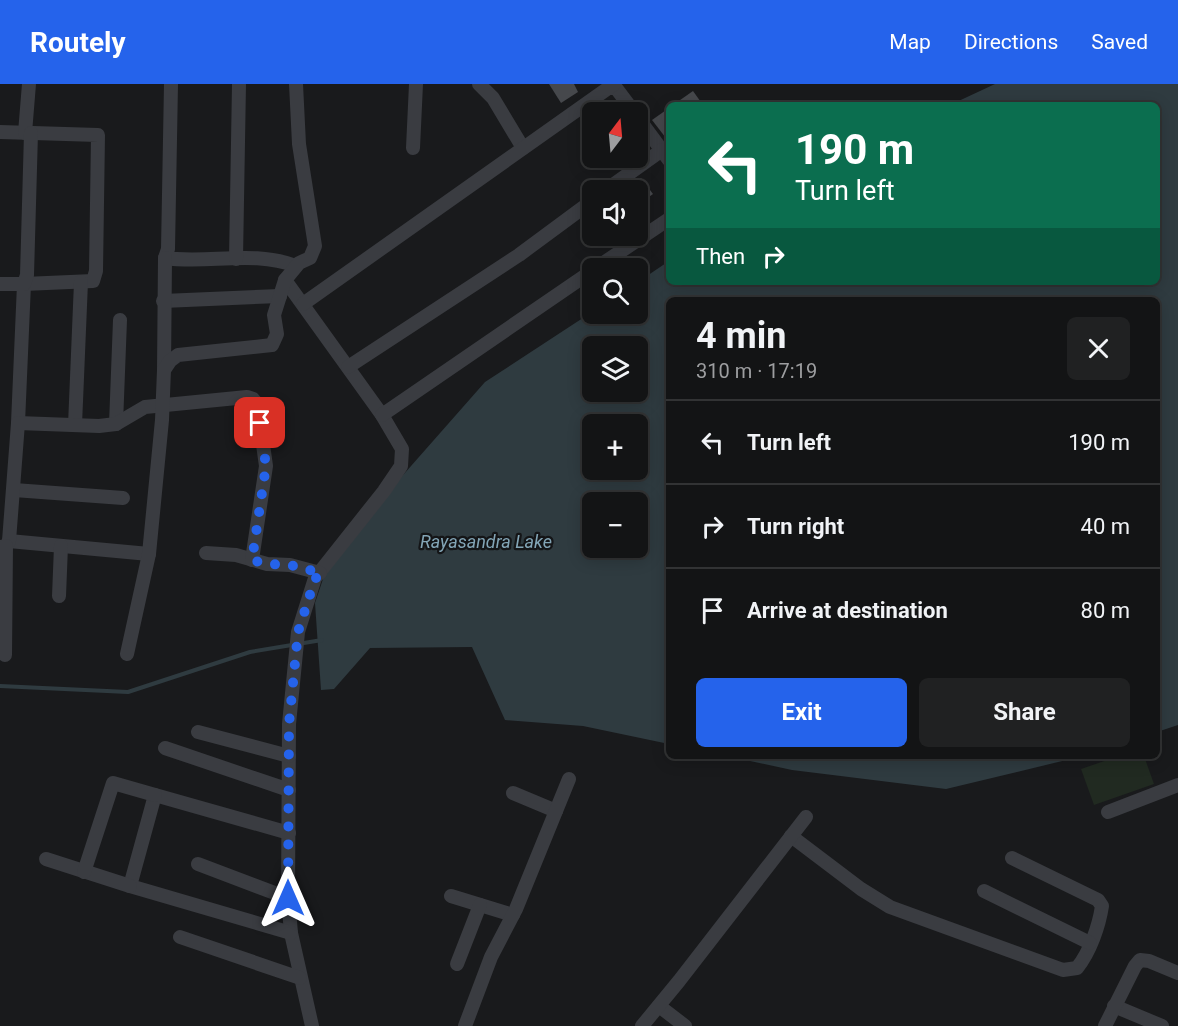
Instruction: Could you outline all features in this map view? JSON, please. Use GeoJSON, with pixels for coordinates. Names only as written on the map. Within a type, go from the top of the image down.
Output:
{"type":"FeatureCollection","features":[{"type":"Feature","properties":{"kind":"street"},"geometry":{"type":"LineString","coordinates":[[5,655],[5,544],[14,485],[24,284],[27,275],[30,225],[29,84]]}},
{"type":"Feature","properties":{"kind":"street"},"geometry":{"type":"LineString","coordinates":[[127,654],[148,554],[162,404],[163,300],[165,258],[168,249],[171,84]]}},
{"type":"Feature","properties":{"kind":"street"},"geometry":{"type":"LineString","coordinates":[[236,258],[239,84]]}},
{"type":"Feature","properties":{"kind":"street"},"geometry":{"type":"LineString","coordinates":[[164,370],[178,355],[272,345],[277,334],[274,315],[285,279],[296,267],[310,258],[315,246],[299,144],[296,84]]}},
{"type":"Feature","properties":{"kind":"street"},"geometry":{"type":"LineString","coordinates":[[413,148],[416,84]]}},
{"type":"Feature","properties":{"kind":"street"},"geometry":{"type":"LineString","coordinates":[[479,84],[493,98],[523,148]]}},
{"type":"Feature","properties":{"kind":"street"},"geometry":{"type":"LineString","coordinates":[[303,304],[612,86],[626,102]]}},
{"type":"Feature","properties":{"kind":"street"},"geometry":{"type":"LineString","coordinates":[[0,132],[98,135],[96,271],[93,281],[0,284]]}},
{"type":"Feature","properties":{"kind":"street"},"geometry":{"type":"LineString","coordinates":[[623,180],[665,155],[648,132]]}},
{"type":"Feature","properties":{"kind":"street"},"geometry":{"type":"LineString","coordinates":[[348,367],[519,255],[582,208]]}},
{"type":"Feature","properties":{"kind":"street"},"geometry":{"type":"LineString","coordinates":[[611,258],[666,221]]}},
{"type":"Feature","properties":{"kind":"street"},"geometry":{"type":"LineString","coordinates":[[165,258],[265,258],[283,261],[296,267]]}},
{"type":"Feature","properties":{"kind":"street"},"geometry":{"type":"LineString","coordinates":[[382,415],[582,278]]}},
{"type":"Feature","properties":{"kind":"street"},"geometry":{"type":"LineString","coordinates":[[285,279],[382,415],[402,449],[401,466],[315,579],[298,632],[289,724],[288,898],[291,933],[312,1026]]}},
{"type":"Feature","properties":{"kind":"street"},"geometry":{"type":"LineString","coordinates":[[75,425],[81,282]]}},
{"type":"Feature","properties":{"kind":"street"},"geometry":{"type":"LineString","coordinates":[[163,300],[280,296]]}},
{"type":"Feature","properties":{"kind":"street"},"geometry":{"type":"LineString","coordinates":[[116,424],[120,320]]}},
{"type":"Feature","properties":{"kind":"street"},"geometry":{"type":"LineString","coordinates":[[18,423],[99,426],[116,424],[146,406],[247,397],[253,399],[258,405]]}},
{"type":"Feature","properties":{"kind":"street"},"geometry":{"type":"LineString","coordinates":[[252,560],[266,466],[260,423]]}},
{"type":"Feature","properties":{"kind":"street"},"geometry":{"type":"LineString","coordinates":[[0,479],[14,485],[123,498]]}},
{"type":"Feature","properties":{"kind":"street"},"geometry":{"type":"LineString","coordinates":[[5,544],[61,546],[148,554]]}},
{"type":"Feature","properties":{"kind":"street"},"geometry":{"type":"LineString","coordinates":[[59,596],[61,546]]}},
{"type":"Feature","properties":{"kind":"street"},"geometry":{"type":"LineString","coordinates":[[206,553],[236,555],[267,564],[290,565],[321,573]]}},
{"type":"Feature","properties":{"kind":"street"},"geometry":{"type":"LineString","coordinates":[[198,732],[289,756]]}},
{"type":"Feature","properties":{"kind":"street"},"geometry":{"type":"LineString","coordinates":[[165,748],[289,790]]}},
{"type":"Feature","properties":{"kind":"street"},"geometry":{"type":"LineString","coordinates":[[465,1026],[491,957],[513,915],[569,778]]}},
{"type":"Feature","properties":{"kind":"street"},"geometry":{"type":"LineString","coordinates":[[84,872],[113,783],[289,833]]}},
{"type":"Feature","properties":{"kind":"street"},"geometry":{"type":"LineString","coordinates":[[1108,812],[1178,785]]}},
{"type":"Feature","properties":{"kind":"street"},"geometry":{"type":"LineString","coordinates":[[513,793],[556,811]]}},
{"type":"Feature","properties":{"kind":"street"},"geometry":{"type":"LineString","coordinates":[[130,886],[155,795]]}},
{"type":"Feature","properties":{"kind":"street"},"geometry":{"type":"LineString","coordinates":[[642,1026],[806,817]]}},
{"type":"Feature","properties":{"kind":"street"},"geometry":{"type":"LineString","coordinates":[[791,836],[861,889],[890,907],[1063,970],[1077,968],[1084,960],[1101,915],[1102,906],[1098,900],[1012,858]]}},
{"type":"Feature","properties":{"kind":"street"},"geometry":{"type":"LineString","coordinates":[[46,860],[291,933]]}},
{"type":"Feature","properties":{"kind":"street"},"geometry":{"type":"LineString","coordinates":[[198,864],[288,898]]}},
{"type":"Feature","properties":{"kind":"street"},"geometry":{"type":"LineString","coordinates":[[984,891],[1090,943]]}},
{"type":"Feature","properties":{"kind":"street"},"geometry":{"type":"LineString","coordinates":[[451,896],[513,915]]}},
{"type":"Feature","properties":{"kind":"street"},"geometry":{"type":"LineString","coordinates":[[458,964],[480,904]]}},
{"type":"Feature","properties":{"kind":"street"},"geometry":{"type":"LineString","coordinates":[[180,937],[300,978]]}},
{"type":"Feature","properties":{"kind":"street"},"geometry":{"type":"LineString","coordinates":[[1105,1026],[1140,960],[1149,961],[1178,973]]}},
{"type":"Feature","properties":{"kind":"street"},"geometry":{"type":"LineString","coordinates":[[658,1006],[686,1026]]}},
{"type":"Feature","properties":{"kind":"street"},"geometry":{"type":"LineString","coordinates":[[1114,1006],[1162,1026]]}},
{"type":"Feature","properties":{"kind":"shaded area"},"geometry":{"type":"Polygon","coordinates":[[[1110,759],[1145,759],[1154,784],[1094,805],[1081,769],[1110,759]]]}},
{"type":"Feature","properties":{"kind":"water","name":"Rayasandra Lake"},"geometry":{"type":"Polygon","coordinates":[[[995,84],[1178,84],[1178,725],[1160,731],[1160,297],[666,297],[666,743],[583,726],[505,720],[472,647],[370,648],[334,689],[321,690],[315,603],[330,558],[485,382],[582,319],[582,324],[648,324],[648,275],[666,263],[666,285],[1160,285],[1160,102],[956,102],[995,84]]]}},
{"type":"Feature","properties":{"kind":"water"},"geometry":{"type":"Polygon","coordinates":[[[741,759],[1071,759],[946,789],[792,770],[741,759]]]}},
{"type":"Feature","properties":{"kind":"building"},"geometry":{"type":"Polygon","coordinates":[[[549,84],[574,84],[578,92],[561,103],[549,84]]]}},
{"type":"Feature","properties":{"kind":"building"},"geometry":{"type":"Polygon","coordinates":[[[693,91],[701,102],[677,102],[693,91]]]}},
{"type":"Feature","properties":{"kind":"building"},"geometry":{"type":"Polygon","coordinates":[[[666,110],[666,138],[652,120],[666,110]]]}},
{"type":"Feature","properties":{"kind":"building"},"geometry":{"type":"Polygon","coordinates":[[[648,187],[653,194],[648,198],[648,187]]]}},
{"type":"Feature","properties":{"kind":"waterway"},"geometry":{"type":"LineString","coordinates":[[0,686],[128,692],[250,652],[322,640]]}},
{"type":"Feature","properties":{"kind":"route"},"geometry":{"type":"LineString","coordinates":[[260,423],[266,466],[252,560],[280,566],[290,565],[321,573],[315,579],[298,632],[289,724],[288,898]]}}]}
